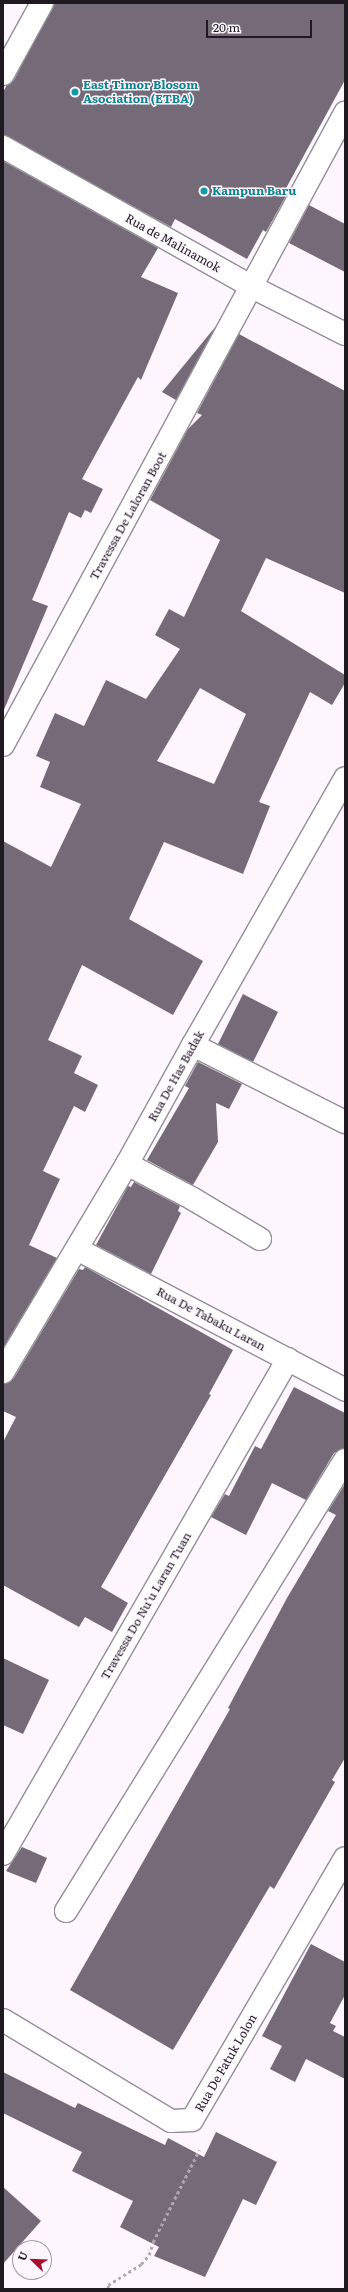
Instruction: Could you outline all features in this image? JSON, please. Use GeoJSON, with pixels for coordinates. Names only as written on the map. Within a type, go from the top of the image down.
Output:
{"type":"FeatureCollection","features":[{"type":"Feature","properties":{"kind":"street"},"geometry":{"type":"LineString","coordinates":[[3,74],[42,3]]}},
{"type":"Feature","properties":{"kind":"street","name":"Travessa De Laloran Boot"},"geometry":{"type":"LineString","coordinates":[[3,745],[345,113]]}},
{"type":"Feature","properties":{"kind":"street","name":"Rua de Malinamok"},"geometry":{"type":"LineString","coordinates":[[3,147],[252,287],[345,334]]}},
{"type":"Feature","properties":{"kind":"street","name":"Rua De Has Badak"},"geometry":{"type":"LineString","coordinates":[[3,1372],[127,1164],[345,778]]}},
{"type":"Feature","properties":{"kind":"street"},"geometry":{"type":"LineString","coordinates":[[193,1045],[345,1122]]}},
{"type":"Feature","properties":{"kind":"street"},"geometry":{"type":"LineString","coordinates":[[127,1164],[193,1199],[260,1239]]}},
{"type":"Feature","properties":{"kind":"street","name":"Rua De Tabaku Laran"},"geometry":{"type":"LineString","coordinates":[[77,1249],[345,1390]]}},
{"type":"Feature","properties":{"kind":"street","name":"Travessa Do Nu’u Laran Tuan"},"geometry":{"type":"LineString","coordinates":[[3,1854],[288,1359]]}},
{"type":"Feature","properties":{"kind":"street"},"geometry":{"type":"LineString","coordinates":[[66,1911],[345,1460]]}},
{"type":"Feature","properties":{"kind":"street","name":"Rua De Fatuk Lolon"},"geometry":{"type":"LineString","coordinates":[[3,2020],[171,2122],[192,2120],[345,1858]]}},
{"type":"Feature","properties":{"kind":"path"},"geometry":{"type":"LineString","coordinates":[[108,2289],[108,2285],[141,2264],[149,2255],[153,2242],[196,2158],[200,2145],[192,2120]]}},
{"type":"Feature","properties":{"kind":"building","name":"Kampun Baru"},"geometry":{"type":"Polygon","coordinates":[[[54,3],[345,3],[345,80],[284,192],[287,194],[266,232],[263,230],[247,259],[175,219],[171,227],[3,135],[3,92],[7,85],[14,80],[54,3]]]}},
{"type":"Feature","properties":{"kind":"building"},"geometry":{"type":"Polygon","coordinates":[[[3,161],[158,248],[141,277],[178,293],[141,380],[138,377],[82,479],[103,489],[91,513],[85,510],[81,518],[69,512],[32,600],[48,606],[3,712],[3,161]]]}},
{"type":"Feature","properties":{"kind":"building"},"geometry":{"type":"Polygon","coordinates":[[[309,205],[345,224],[345,272],[289,243],[309,205]]]}},
{"type":"Feature","properties":{"kind":"building"},"geometry":{"type":"Polygon","coordinates":[[[216,326],[176,400],[162,392],[216,326]]]}},
{"type":"Feature","properties":{"kind":"building"},"geometry":{"type":"Polygon","coordinates":[[[239,334],[345,391],[345,593],[266,558],[241,611],[345,675],[345,683],[332,705],[310,692],[259,802],[270,806],[243,874],[164,842],[129,919],[203,961],[173,1015],[82,965],[48,1040],[82,1056],[74,1073],[98,1085],[85,1112],[74,1106],[43,1171],[60,1179],[29,1245],[57,1258],[3,1348],[3,841],[51,867],[81,804],[40,787],[50,762],[36,756],[55,713],[84,726],[106,680],[146,699],[180,649],[155,635],[169,609],[184,617],[220,540],[150,500],[188,429],[202,415],[197,413],[239,334]],[[200,688],[157,761],[214,784],[246,714],[200,688]]]}},
{"type":"Feature","properties":{"kind":"building"},"geometry":{"type":"Polygon","coordinates":[[[243,994],[278,1012],[253,1062],[218,1044],[243,994]]]}},
{"type":"Feature","properties":{"kind":"building"},"geometry":{"type":"Polygon","coordinates":[[[198,1062],[242,1084],[229,1109],[216,1103],[218,1142],[193,1185],[147,1160],[189,1088],[185,1086],[198,1062]]]}},
{"type":"Feature","properties":{"kind":"building"},"geometry":{"type":"Polygon","coordinates":[[[134,1182],[180,1206],[178,1211],[181,1213],[151,1274],[96,1245],[128,1186],[131,1187],[134,1182]]]}},
{"type":"Feature","properties":{"kind":"building"},"geometry":{"type":"Polygon","coordinates":[[[85,1267],[233,1350],[209,1394],[211,1395],[101,1587],[128,1603],[112,1632],[85,1617],[79,1627],[3,1585],[3,1442],[16,1417],[3,1411],[3,1384],[14,1378],[79,1269],[83,1270],[85,1267]]]}},
{"type":"Feature","properties":{"kind":"building"},"geometry":{"type":"Polygon","coordinates":[[[294,1387],[345,1413],[345,1448],[334,1453],[306,1500],[272,1483],[246,1535],[211,1517],[225,1494],[229,1496],[255,1446],[261,1449],[294,1387]]]}},
{"type":"Feature","properties":{"kind":"building"},"geometry":{"type":"Polygon","coordinates":[[[345,1484],[345,1758],[332,1780],[335,1782],[274,1889],[270,1886],[173,2050],[70,1990],[230,1709],[228,1708],[287,1598],[336,1515],[328,1511],[345,1484]]]}},
{"type":"Feature","properties":{"kind":"building"},"geometry":{"type":"Polygon","coordinates":[[[3,1658],[49,1680],[23,1734],[3,1725],[3,1658]]]}},
{"type":"Feature","properties":{"kind":"building"},"geometry":{"type":"Polygon","coordinates":[[[22,1847],[47,1858],[36,1883],[6,1871],[22,1847]]]}},
{"type":"Feature","properties":{"kind":"building"},"geometry":{"type":"Polygon","coordinates":[[[311,1944],[345,1962],[345,1995],[330,2023],[336,2026],[333,2031],[345,2037],[345,2079],[306,2059],[295,2082],[270,2069],[282,2046],[262,2036],[311,1944]]]}},
{"type":"Feature","properties":{"kind":"building"},"geometry":{"type":"Polygon","coordinates":[[[3,2072],[75,2108],[78,2103],[165,2145],[168,2138],[204,2157],[216,2132],[277,2162],[256,2205],[243,2199],[205,2277],[154,2256],[159,2247],[120,2227],[133,2201],[72,2171],[82,2152],[3,2113],[3,2072]]]}},
{"type":"Feature","properties":{"kind":"building"},"geometry":{"type":"Polygon","coordinates":[[[3,2187],[41,2221],[24,2240],[12,2240],[12,2254],[3,2264],[3,2187]]]}},
{"type":"Feature","properties":{"kind":"place","name":"East Timor Blosom Asociation (ETBA)"},"geometry":{"type":"Point","coordinates":[75,92]}},
{"type":"Feature","properties":{"kind":"place","name":"Kampun Baru"},"geometry":{"type":"Point","coordinates":[204,191]}}]}
